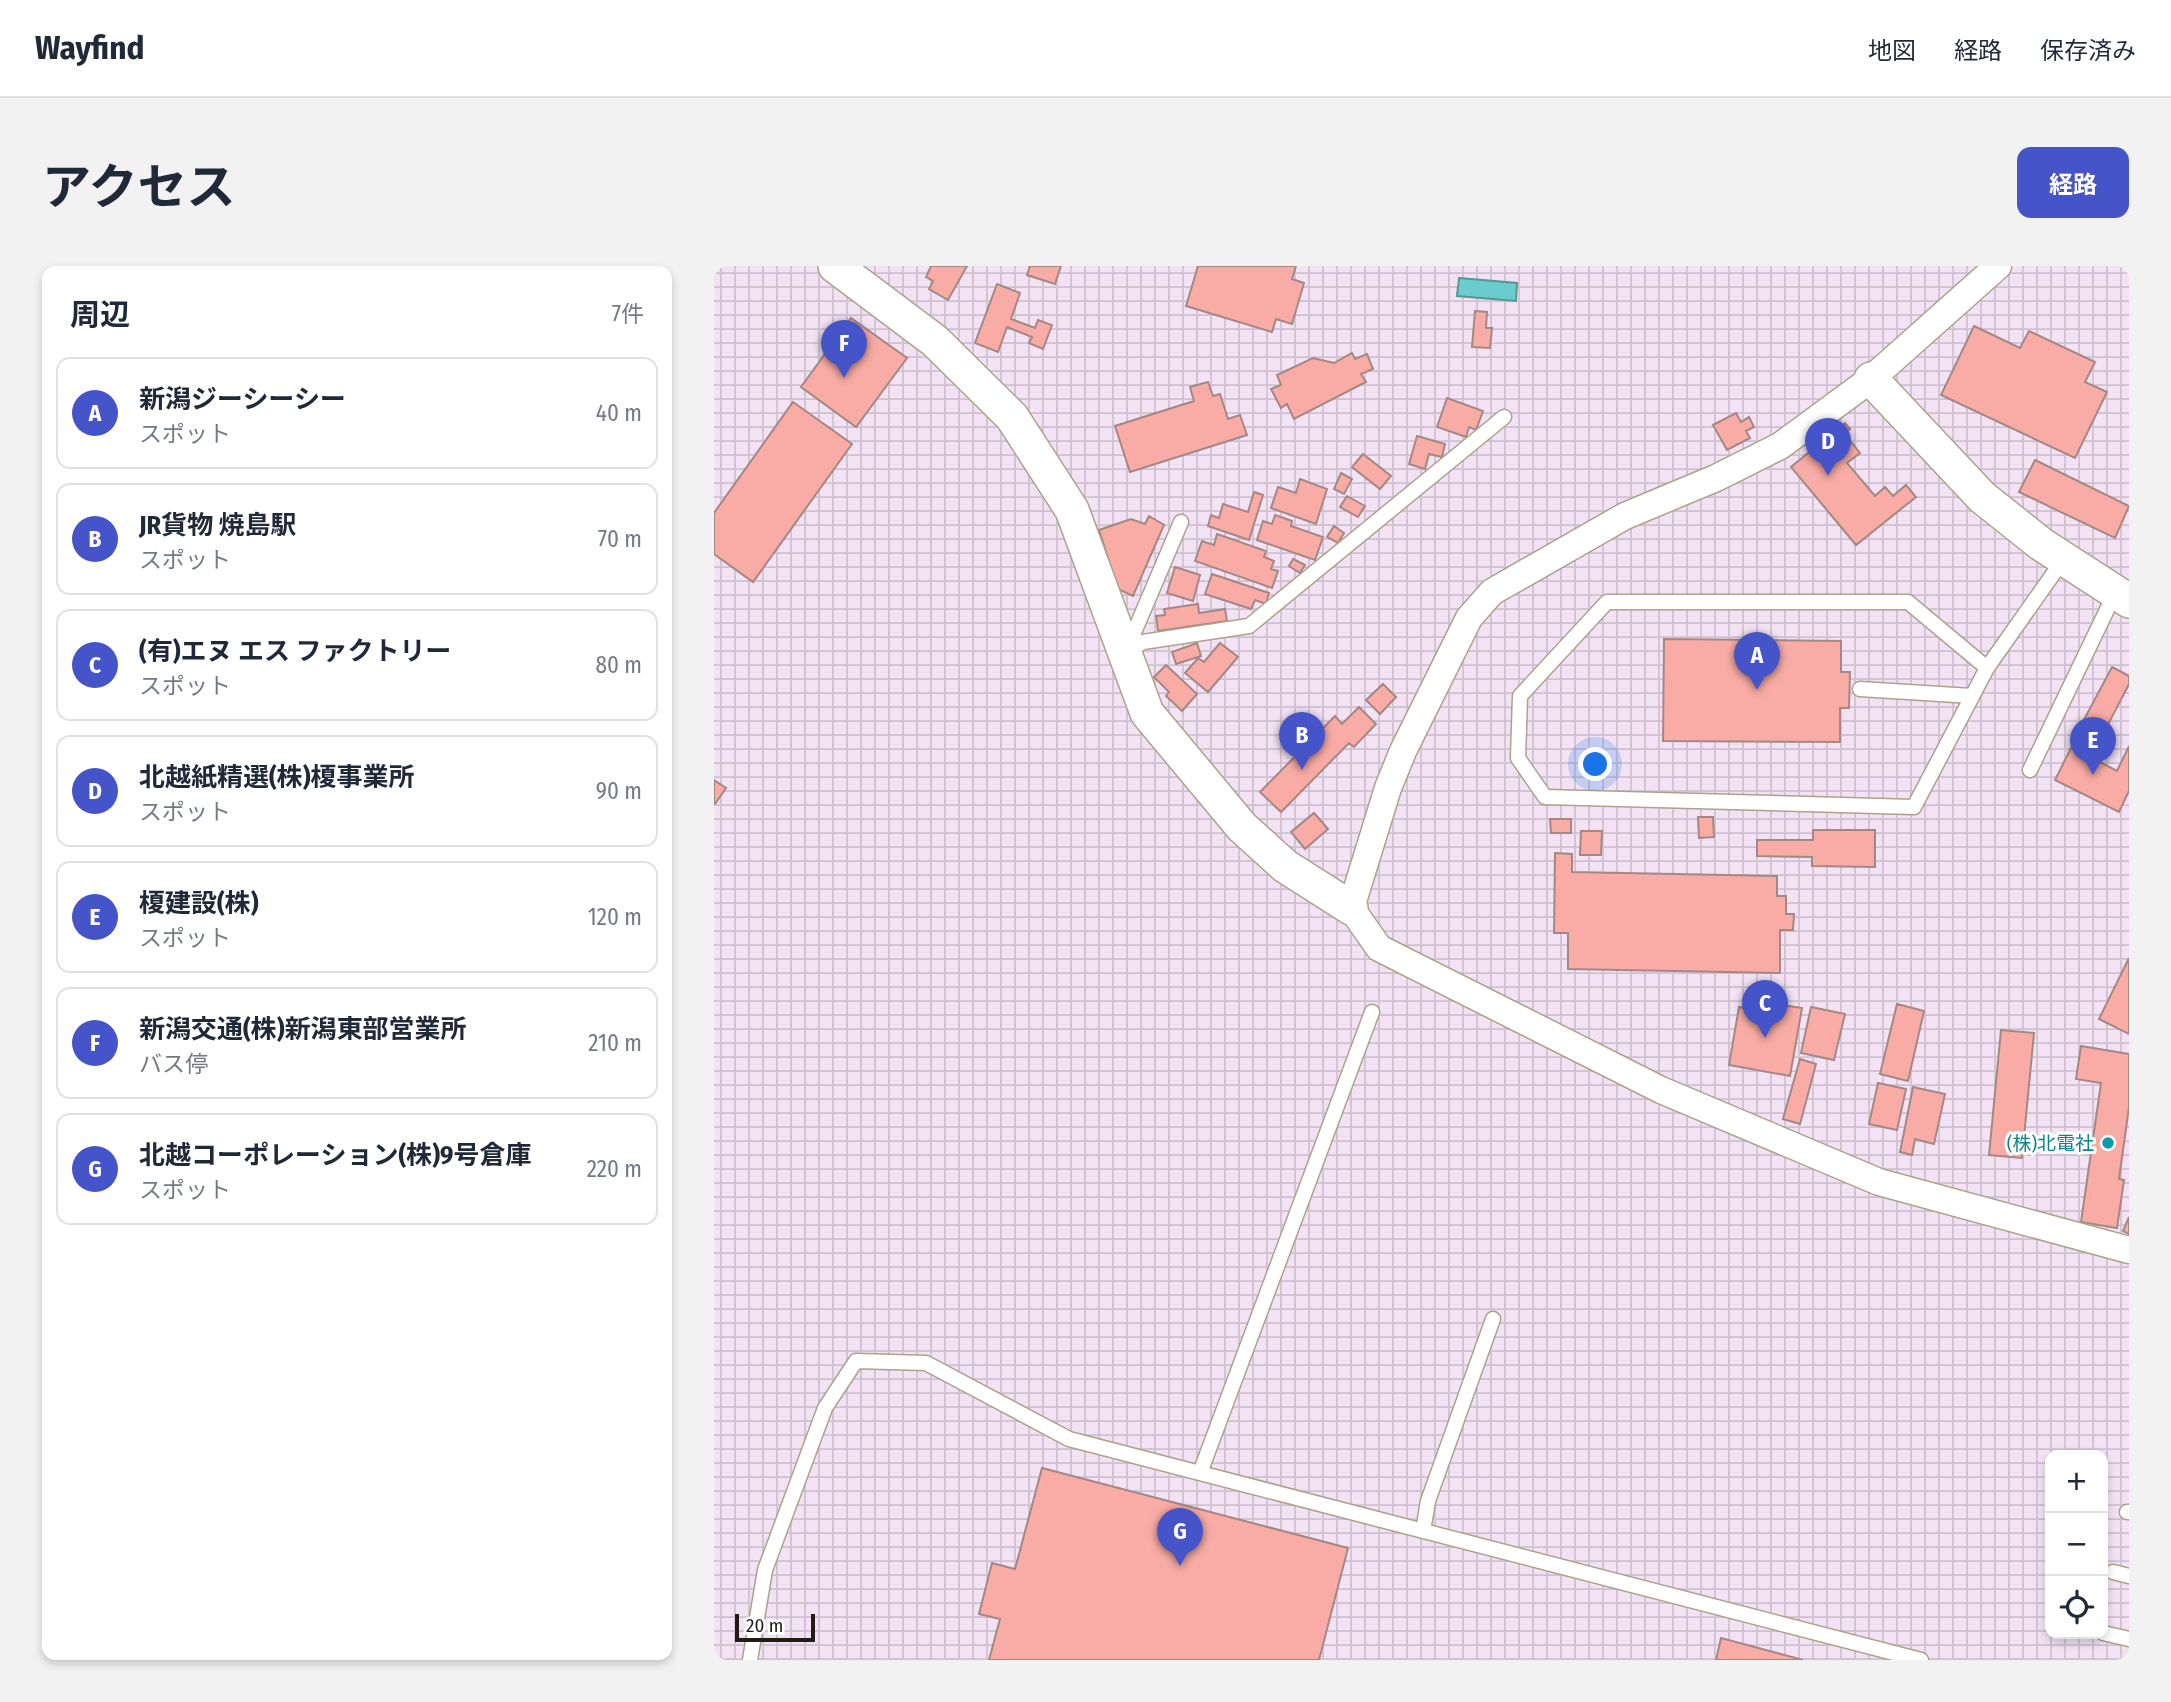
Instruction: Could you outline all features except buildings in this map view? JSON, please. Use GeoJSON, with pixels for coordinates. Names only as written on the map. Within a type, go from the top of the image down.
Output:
{"type":"FeatureCollection","features":[{"type":"Feature","properties":{"kind":"street"},"geometry":{"type":"LineString","coordinates":[[835,266],[935,341],[1012,416],[1072,510],[1147,713],[1242,827],[1285,866],[1351,908],[1379,948],[1661,1090],[1879,1182],[2129,1250]]}},
{"type":"Feature","properties":{"kind":"street"},"geometry":{"type":"LineString","coordinates":[[1351,908],[1388,788],[1403,751],[1469,618],[1492,592],[1625,516],[1716,478],[1780,446],[1871,379],[1998,266]]}},
{"type":"Feature","properties":{"kind":"street"},"geometry":{"type":"LineString","coordinates":[[1871,379],[1982,497],[2063,560],[2122,597]]}},
{"type":"Feature","properties":{"kind":"lane"},"geometry":{"type":"LineString","coordinates":[[1125,653],[1143,642],[1249,626],[1504,417]]}},
{"type":"Feature","properties":{"kind":"lane"},"geometry":{"type":"LineString","coordinates":[[1125,653],[1181,522]]}},
{"type":"Feature","properties":{"kind":"lane"},"geometry":{"type":"LineString","coordinates":[[1987,668],[1908,602],[1607,602],[1520,696],[1518,758],[1545,797],[1914,807],[1987,668],[2063,560]]}},
{"type":"Feature","properties":{"kind":"lane"},"geometry":{"type":"LineString","coordinates":[[2030,769],[2122,597]]}},
{"type":"Feature","properties":{"kind":"lane"},"geometry":{"type":"LineString","coordinates":[[1860,689],[1972,696]]}},
{"type":"Feature","properties":{"kind":"lane"},"geometry":{"type":"LineString","coordinates":[[1200,1473],[1372,1012]]}},
{"type":"Feature","properties":{"kind":"lane"},"geometry":{"type":"LineString","coordinates":[[1423,1531],[1428,1501],[1493,1319]]}},
{"type":"Feature","properties":{"kind":"lane"},"geometry":{"type":"LineString","coordinates":[[750,1660],[765,1570],[825,1408],[856,1361],[926,1363],[1069,1439],[1921,1660]]}},
{"type":"Feature","properties":{"kind":"lane"},"geometry":{"type":"LineString","coordinates":[[2113,1572],[2129,1576]]}},
{"type":"Feature","properties":{"kind":"lane"},"geometry":{"type":"LineString","coordinates":[[2108,1634],[2129,1639]]}},
{"type":"Feature","properties":{"kind":"shaded area"},"geometry":{"type":"Polygon","coordinates":[[[714,266],[2129,266],[2129,1660],[714,1660],[714,266]]]}},
{"type":"Feature","properties":{"kind":"water"},"geometry":{"type":"Polygon","coordinates":[[[1459,278],[1517,283],[1516,301],[1457,296],[1459,278]]]}},
{"type":"Feature","properties":{"kind":"place","name":"新潟交通(株)新潟東部営業所"},"geometry":{"type":"Point","coordinates":[844,378]}},
{"type":"Feature","properties":{"kind":"place","name":"北越紙精選(株)榎事業所"},"geometry":{"type":"Point","coordinates":[1828,476]}},
{"type":"Feature","properties":{"kind":"place","name":"新潟ジーシーシー"},"geometry":{"type":"Point","coordinates":[1757,690]}},
{"type":"Feature","properties":{"kind":"place","name":"JR貨物 焼島駅"},"geometry":{"type":"Point","coordinates":[1302,770]}},
{"type":"Feature","properties":{"kind":"place","name":"榎建設(株)"},"geometry":{"type":"Point","coordinates":[2093,775]}},
{"type":"Feature","properties":{"kind":"place","name":"(有)エヌ エス ファクトリー"},"geometry":{"type":"Point","coordinates":[1765,1038]}},
{"type":"Feature","properties":{"kind":"place","name":"(株)北電社"},"geometry":{"type":"Point","coordinates":[2108,1143]}},
{"type":"Feature","properties":{"kind":"place","name":"北越コーポレーション(株)9号倉庫"},"geometry":{"type":"Point","coordinates":[1180,1566]}}]}
